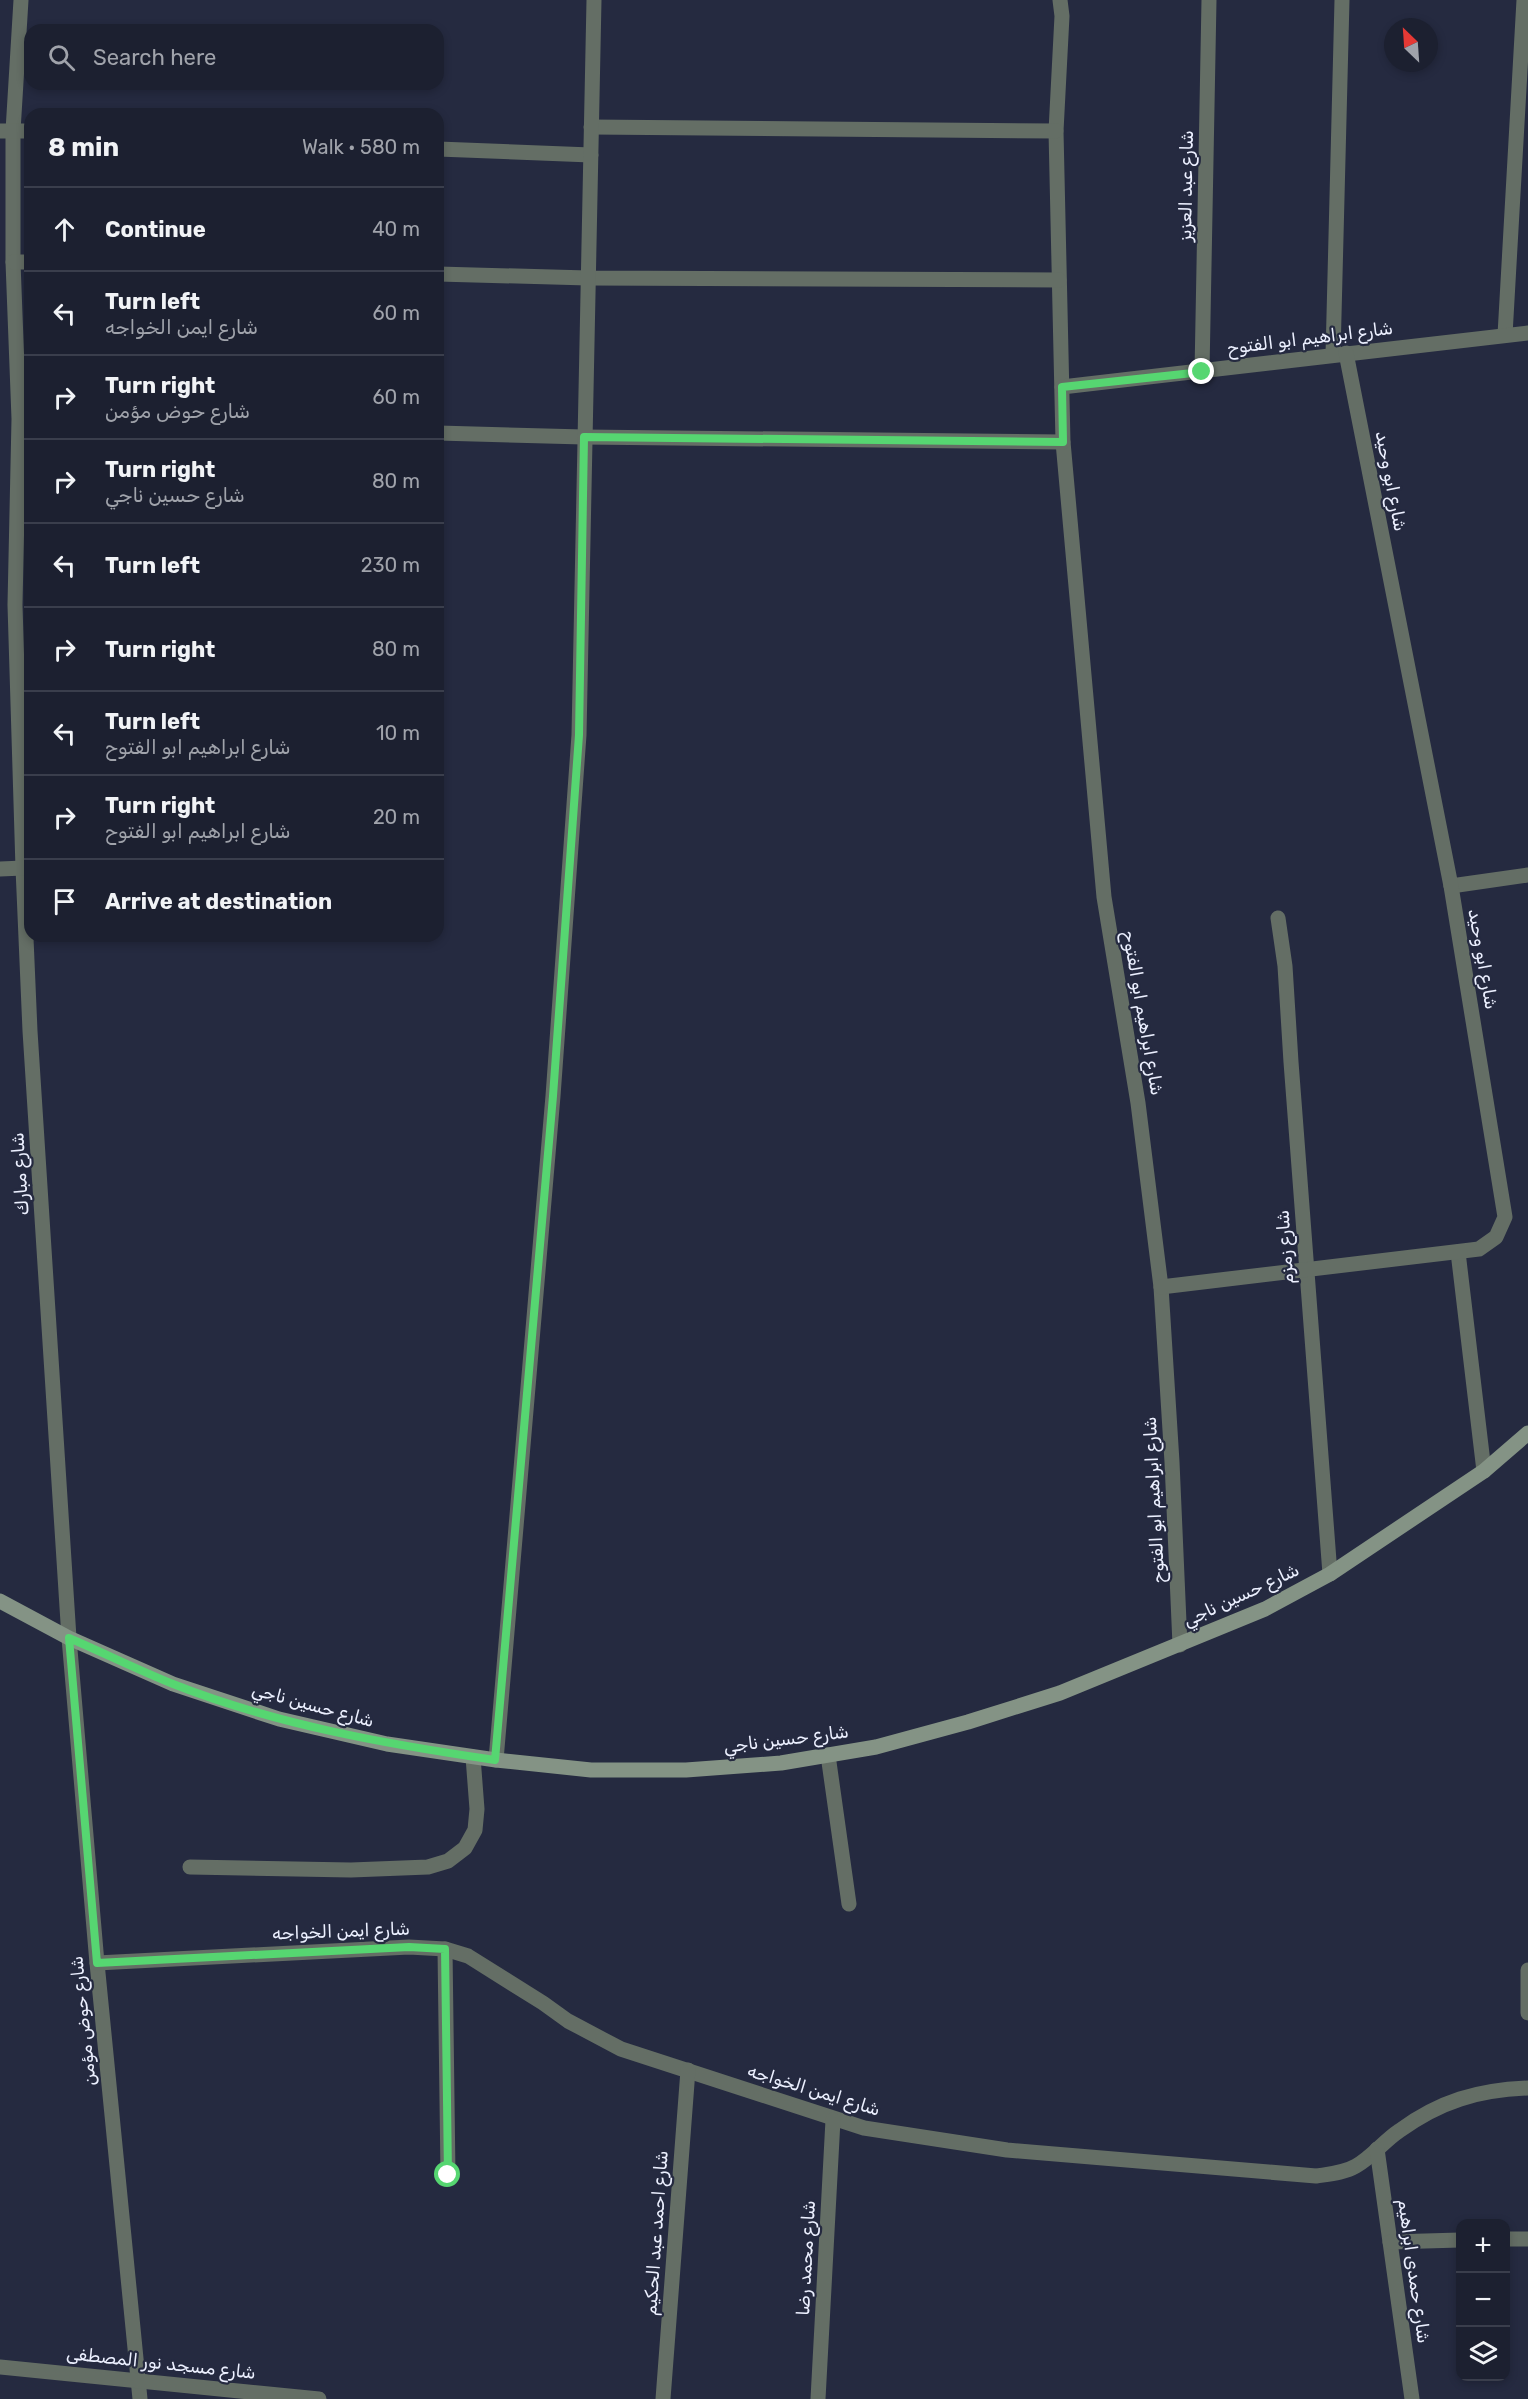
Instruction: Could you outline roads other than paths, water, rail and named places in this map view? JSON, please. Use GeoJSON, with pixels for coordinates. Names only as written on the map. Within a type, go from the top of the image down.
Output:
{"type":"FeatureCollection","features":[{"type":"Feature","properties":{"kind":"street","name":"شارع مبارك"},"geometry":{"type":"LineString","coordinates":[[21,0],[6,131],[24,406]]}},
{"type":"Feature","properties":{"kind":"street"},"geometry":{"type":"LineString","coordinates":[[495,1760],[553,1096],[578,747],[594,0]]}},
{"type":"Feature","properties":{"kind":"street","name":"شارع ابراهيم ابو الفتوح"},"geometry":{"type":"LineString","coordinates":[[1060,0],[1062,16],[1056,131],[1063,442],[1104,897],[1138,1102],[1161,1287],[1180,1645]]}},
{"type":"Feature","properties":{"kind":"street","name":"شارع عبد العزيز"},"geometry":{"type":"LineString","coordinates":[[1202,372],[1209,0]]}},
{"type":"Feature","properties":{"kind":"street","name":"شارع ابو وحيد"},"geometry":{"type":"LineString","coordinates":[[1161,1287],[1479,1249],[1496,1237],[1505,1217],[1451,886],[1340,354],[1342,0]]}},
{"type":"Feature","properties":{"kind":"street"},"geometry":{"type":"LineString","coordinates":[[1505,335],[1524,0]]}},
{"type":"Feature","properties":{"kind":"street"},"geometry":{"type":"LineString","coordinates":[[591,127],[1056,131]]}},
{"type":"Feature","properties":{"kind":"street"},"geometry":{"type":"LineString","coordinates":[[6,131],[24,131]]}},
{"type":"Feature","properties":{"kind":"street"},"geometry":{"type":"LineString","coordinates":[[444,148],[591,155]]}},
{"type":"Feature","properties":{"kind":"street"},"geometry":{"type":"LineString","coordinates":[[13,262],[24,262]]}},
{"type":"Feature","properties":{"kind":"street"},"geometry":{"type":"LineString","coordinates":[[444,274],[588,278],[1059,280]]}},
{"type":"Feature","properties":{"kind":"street","name":"شارع ابراهيم ابو الفتوح"},"geometry":{"type":"LineString","coordinates":[[1062,387],[1528,333]]}},
{"type":"Feature","properties":{"kind":"street"},"geometry":{"type":"LineString","coordinates":[[444,433],[584,437],[1063,442]]}},
{"type":"Feature","properties":{"kind":"street","name":"شارع مبارك"},"geometry":{"type":"LineString","coordinates":[[24,438],[15,605],[24,891]]}},
{"type":"Feature","properties":{"kind":"street"},"geometry":{"type":"LineString","coordinates":[[0,869],[23,868]]}},
{"type":"Feature","properties":{"kind":"street"},"geometry":{"type":"LineString","coordinates":[[1451,886],[1528,875]]}},
{"type":"Feature","properties":{"kind":"street","name":"شارع زمزم"},"geometry":{"type":"LineString","coordinates":[[1278,918],[1289,1014],[1330,1574]]}},
{"type":"Feature","properties":{"kind":"street","name":"شارع مبارك"},"geometry":{"type":"LineString","coordinates":[[26,942],[69,1638]]}},
{"type":"Feature","properties":{"kind":"street"},"geometry":{"type":"LineString","coordinates":[[1458,1252],[1484,1471]]}},
{"type":"Feature","properties":{"kind":"street","name":"شارع حسين ناجي"},"geometry":{"type":"LineString","coordinates":[[0,1601],[69,1638],[173,1684],[279,1719],[387,1744],[495,1760],[591,1770],[686,1770],[781,1763],[876,1747],[968,1722],[1060,1693],[1265,1609],[1330,1574],[1484,1471],[1528,1432]]}},
{"type":"Feature","properties":{"kind":"street","name":"شارع حوض مؤمن"},"geometry":{"type":"LineString","coordinates":[[69,1638],[97,1963],[140,2399]]}},
{"type":"Feature","properties":{"kind":"street"},"geometry":{"type":"LineString","coordinates":[[828,1755],[849,1904]]}},
{"type":"Feature","properties":{"kind":"street"},"geometry":{"type":"LineString","coordinates":[[190,1867],[351,1870],[428,1867],[448,1861],[465,1848],[475,1830],[477,1809],[473,1757]]}},
{"type":"Feature","properties":{"kind":"street","name":"شارع ايمن الخواجه"},"geometry":{"type":"LineString","coordinates":[[97,1963],[409,1947],[445,1949],[468,1956],[490,1968],[593,2036],[621,2049],[833,2120],[905,2136],[1007,2150],[1316,2176],[1335,2174],[1356,2166],[1398,2131],[1447,2102],[1476,2094],[1528,2088]]}},
{"type":"Feature","properties":{"kind":"street"},"geometry":{"type":"LineString","coordinates":[[445,1949],[448,2175]]}},
{"type":"Feature","properties":{"kind":"street"},"geometry":{"type":"LineString","coordinates":[[1528,1970],[1528,2013]]}},
{"type":"Feature","properties":{"kind":"street","name":"شارع احمد عبد الحكيم"},"geometry":{"type":"LineString","coordinates":[[663,2399],[688,2070]]}},
{"type":"Feature","properties":{"kind":"street","name":"شارع محمد رضا"},"geometry":{"type":"LineString","coordinates":[[818,2399],[833,2120]]}},
{"type":"Feature","properties":{"kind":"street","name":"شارع حمدى ابراهيم"},"geometry":{"type":"LineString","coordinates":[[1377,2149],[1412,2399]]}},
{"type":"Feature","properties":{"kind":"street"},"geometry":{"type":"LineString","coordinates":[[1510,2239],[1528,2239]]}},
{"type":"Feature","properties":{"kind":"street"},"geometry":{"type":"LineString","coordinates":[[1390,2242],[1456,2240]]}},
{"type":"Feature","properties":{"kind":"street","name":"شارع مسجد نور المصطفى"},"geometry":{"type":"LineString","coordinates":[[0,2367],[319,2399]]}}]}
